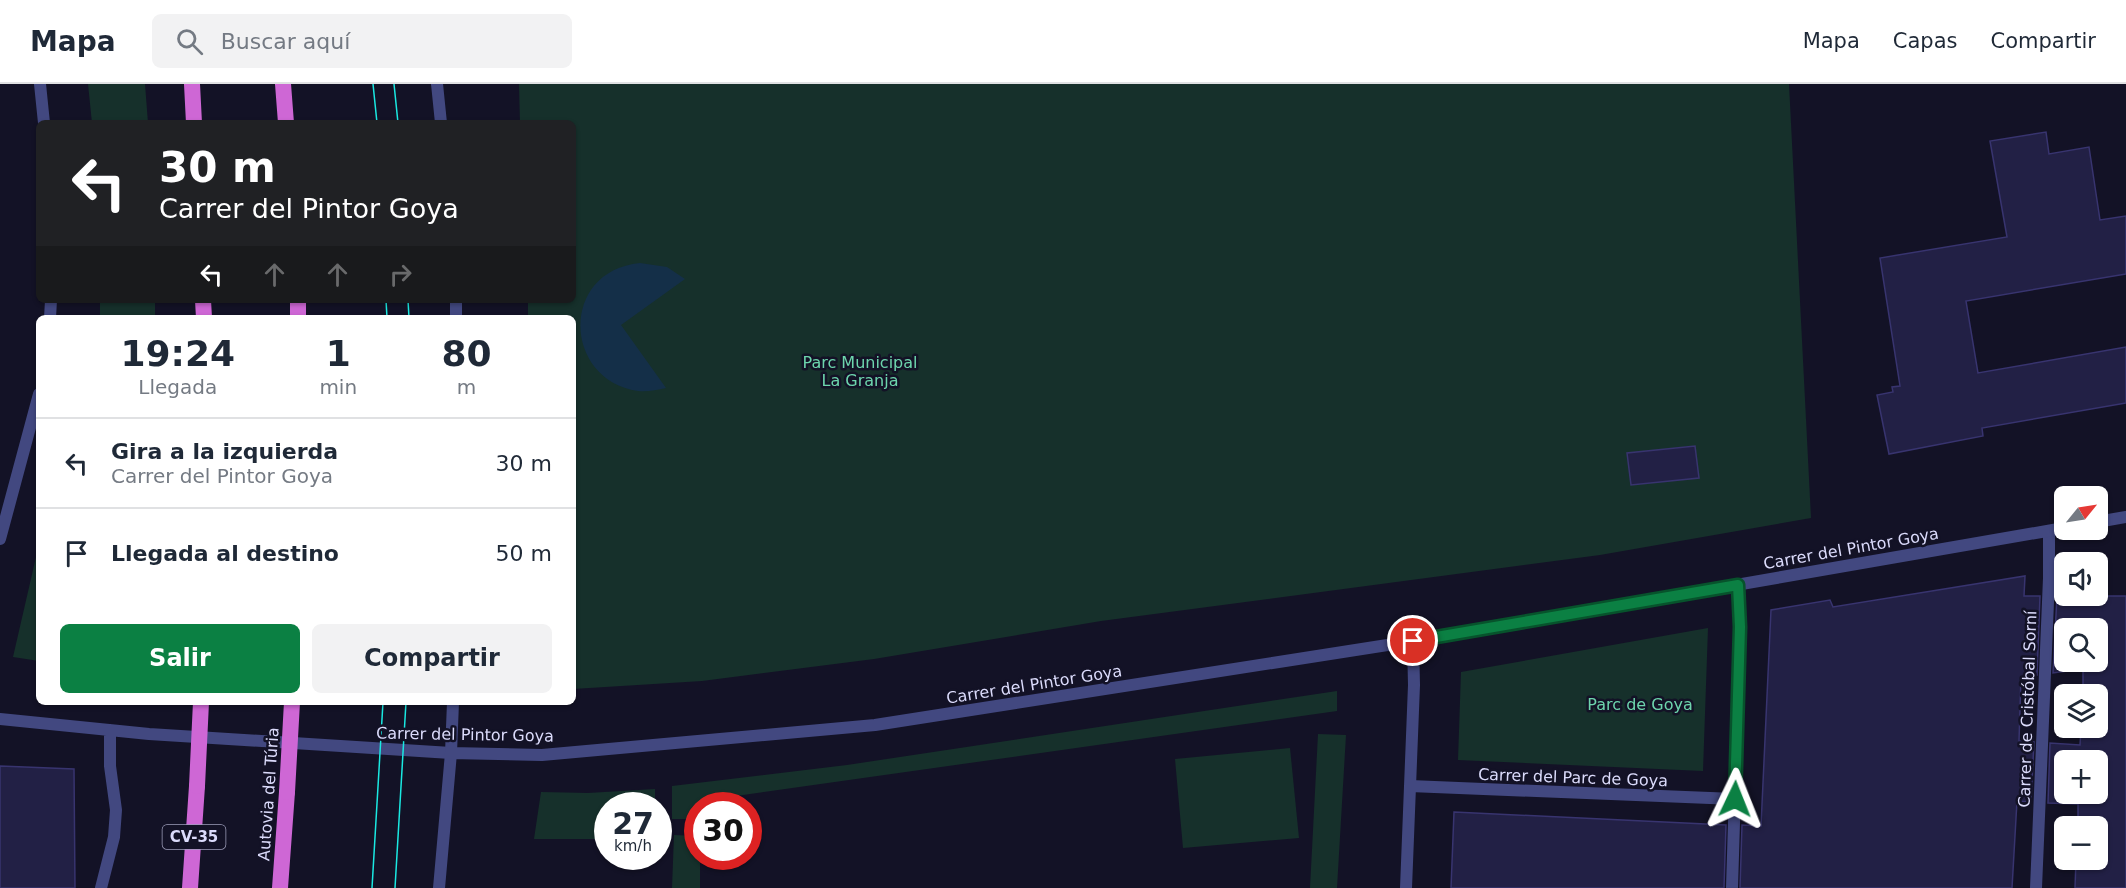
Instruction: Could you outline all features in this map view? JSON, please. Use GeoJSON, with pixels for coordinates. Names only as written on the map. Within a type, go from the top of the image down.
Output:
{"type":"FeatureCollection","features":[{"type":"Feature","properties":{"kind":"highway"},"geometry":{"type":"LineString","coordinates":[[192,84],[194,120]]}},
{"type":"Feature","properties":{"kind":"highway"},"geometry":{"type":"LineString","coordinates":[[283,84],[286,120]]}},
{"type":"Feature","properties":{"kind":"highway","name":"CV-35"},"geometry":{"type":"LineString","coordinates":[[190,888],[201,705]]}},
{"type":"Feature","properties":{"kind":"highway","name":"Autovia del Túria"},"geometry":{"type":"LineString","coordinates":[[280,888],[292,705]]}},
{"type":"Feature","properties":{"kind":"street"},"geometry":{"type":"LineString","coordinates":[[40,84],[44,120]]}},
{"type":"Feature","properties":{"kind":"street"},"geometry":{"type":"LineString","coordinates":[[437,84],[441,120]]}},
{"type":"Feature","properties":{"kind":"street"},"geometry":{"type":"LineString","coordinates":[[0,539],[36,405]]}},
{"type":"Feature","properties":{"kind":"street"},"geometry":{"type":"LineString","coordinates":[[2108,520],[2126,517]]}},
{"type":"Feature","properties":{"kind":"street","name":"Carrer del Pintor Goya"},"geometry":{"type":"LineString","coordinates":[[0,719],[110,730],[341,747],[542,755],[875,725],[1413,641],[2054,530]]}},
{"type":"Feature","properties":{"kind":"street","name":"Carrer de Cristóbal Sorní"},"geometry":{"type":"LineString","coordinates":[[2036,888],[2049,531]]}},
{"type":"Feature","properties":{"kind":"street"},"geometry":{"type":"LineString","coordinates":[[1732,888],[1740,627],[1738,585]]}},
{"type":"Feature","properties":{"kind":"street"},"geometry":{"type":"LineString","coordinates":[[1406,888],[1414,685],[1413,641]]}},
{"type":"Feature","properties":{"kind":"street"},"geometry":{"type":"LineString","coordinates":[[439,888],[452,753],[453,705]]}},
{"type":"Feature","properties":{"kind":"street"},"geometry":{"type":"LineString","coordinates":[[101,888],[114,837],[116,810],[110,766],[110,730]]}},
{"type":"Feature","properties":{"kind":"street","name":"Carrer del Parc de Goya"},"geometry":{"type":"LineString","coordinates":[[1410,786],[1735,799]]}},
{"type":"Feature","properties":{"kind":"green space"},"geometry":{"type":"Polygon","coordinates":[[[88,84],[145,84],[148,120],[92,120],[88,84]]]}},
{"type":"Feature","properties":{"kind":"green space","name":"Parc Municipal La Granja"},"geometry":{"type":"Polygon","coordinates":[[[519,84],[1789,84],[1811,518],[1600,555],[1101,621],[874,659],[702,681],[576,689],[576,315],[528,315],[528,303],[576,303],[576,120],[520,120],[519,84]]]}},
{"type":"Feature","properties":{"kind":"green space"},"geometry":{"type":"Polygon","coordinates":[[[100,303],[155,303],[155,315],[100,315],[100,303]]]}},
{"type":"Feature","properties":{"kind":"green space"},"geometry":{"type":"Polygon","coordinates":[[[36,557],[36,661],[13,657],[36,557]]]}},
{"type":"Feature","properties":{"kind":"green space","name":"Parc de Goya"},"geometry":{"type":"Polygon","coordinates":[[[1708,628],[1703,771],[1458,760],[1461,672],[1708,628]]]}},
{"type":"Feature","properties":{"kind":"green space"},"geometry":{"type":"Polygon","coordinates":[[[1337,691],[1337,711],[762,792],[684,792],[684,819],[672,819],[672,786],[847,765],[1337,691]]]}},
{"type":"Feature","properties":{"kind":"green space"},"geometry":{"type":"Polygon","coordinates":[[[1318,734],[1346,735],[1337,888],[1310,888],[1318,734]]]}},
{"type":"Feature","properties":{"kind":"green space"},"geometry":{"type":"Polygon","coordinates":[[[1290,748],[1299,838],[1183,848],[1175,759],[1290,748]]]}},
{"type":"Feature","properties":{"kind":"green space"},"geometry":{"type":"Polygon","coordinates":[[[655,789],[655,792],[605,792],[655,789]]]}},
{"type":"Feature","properties":{"kind":"green space"},"geometry":{"type":"Polygon","coordinates":[[[541,792],[594,793],[594,839],[534,839],[541,792]]]}},
{"type":"Feature","properties":{"kind":"green space"},"geometry":{"type":"Polygon","coordinates":[[[674,835],[684,835],[684,870],[700,870],[700,888],[672,888],[674,835]]]}},
{"type":"Feature","properties":{"kind":"water"},"geometry":{"type":"Polygon","coordinates":[[[640,263],[667,267],[685,279],[621,325],[666,388],[645,391],[613,383],[595,367],[584,348],[580,326],[584,304],[595,285],[614,270],[640,263]]]}},
{"type":"Feature","properties":{"kind":"building"},"geometry":{"type":"Polygon","coordinates":[[[2046,132],[2049,154],[2089,147],[2100,220],[2126,216],[2126,274],[1966,301],[1978,373],[2126,347],[2126,403],[1982,428],[1983,436],[1889,454],[1877,395],[1893,392],[1892,387],[1900,386],[1880,258],[2007,237],[1990,141],[2046,132]]]}},
{"type":"Feature","properties":{"kind":"building"},"geometry":{"type":"Polygon","coordinates":[[[1695,446],[1699,478],[1631,485],[1627,453],[1695,446]]]}},
{"type":"Feature","properties":{"kind":"building"},"geometry":{"type":"Polygon","coordinates":[[[2025,576],[2024,596],[2040,596],[2037,675],[2021,677],[2019,741],[2034,742],[2031,802],[2017,801],[2012,888],[1740,888],[1742,825],[1761,826],[1771,610],[1830,600],[1833,607],[2025,576]]]}},
{"type":"Feature","properties":{"kind":"building"},"geometry":{"type":"Polygon","coordinates":[[[2108,596],[2126,596],[2126,888],[2075,888],[2076,870],[2108,870],[2108,816],[2078,816],[2078,804],[2108,804],[2108,750],[2054,750],[2054,803],[2048,803],[2050,743],[2080,745],[2080,738],[2108,738],[2108,684],[2083,684],[2083,672],[2108,672],[2108,618],[2056,618],[2056,606],[2108,606],[2108,596]]]}},
{"type":"Feature","properties":{"kind":"building"},"geometry":{"type":"Polygon","coordinates":[[[0,766],[74,769],[75,888],[0,888],[0,766]]]}},
{"type":"Feature","properties":{"kind":"building"},"geometry":{"type":"Polygon","coordinates":[[[1454,812],[1726,825],[1724,888],[1451,888],[1454,812]]]}},
{"type":"Feature","properties":{"kind":"tram line"},"geometry":{"type":"LineString","coordinates":[[373,84],[377,120]]}},
{"type":"Feature","properties":{"kind":"tram line"},"geometry":{"type":"LineString","coordinates":[[394,84],[398,120]]}},
{"type":"Feature","properties":{"kind":"tram line"},"geometry":{"type":"LineString","coordinates":[[386,303],[387,315]]}},
{"type":"Feature","properties":{"kind":"tram line"},"geometry":{"type":"LineString","coordinates":[[408,303],[409,315]]}},
{"type":"Feature","properties":{"kind":"tram line"},"geometry":{"type":"LineString","coordinates":[[372,888],[383,705]]}},
{"type":"Feature","properties":{"kind":"tram line"},"geometry":{"type":"LineString","coordinates":[[395,888],[406,705]]}},
{"type":"Feature","properties":{"kind":"route"},"geometry":{"type":"LineString","coordinates":[[1413,641],[1738,585],[1740,627],[1735,799]]}}]}
